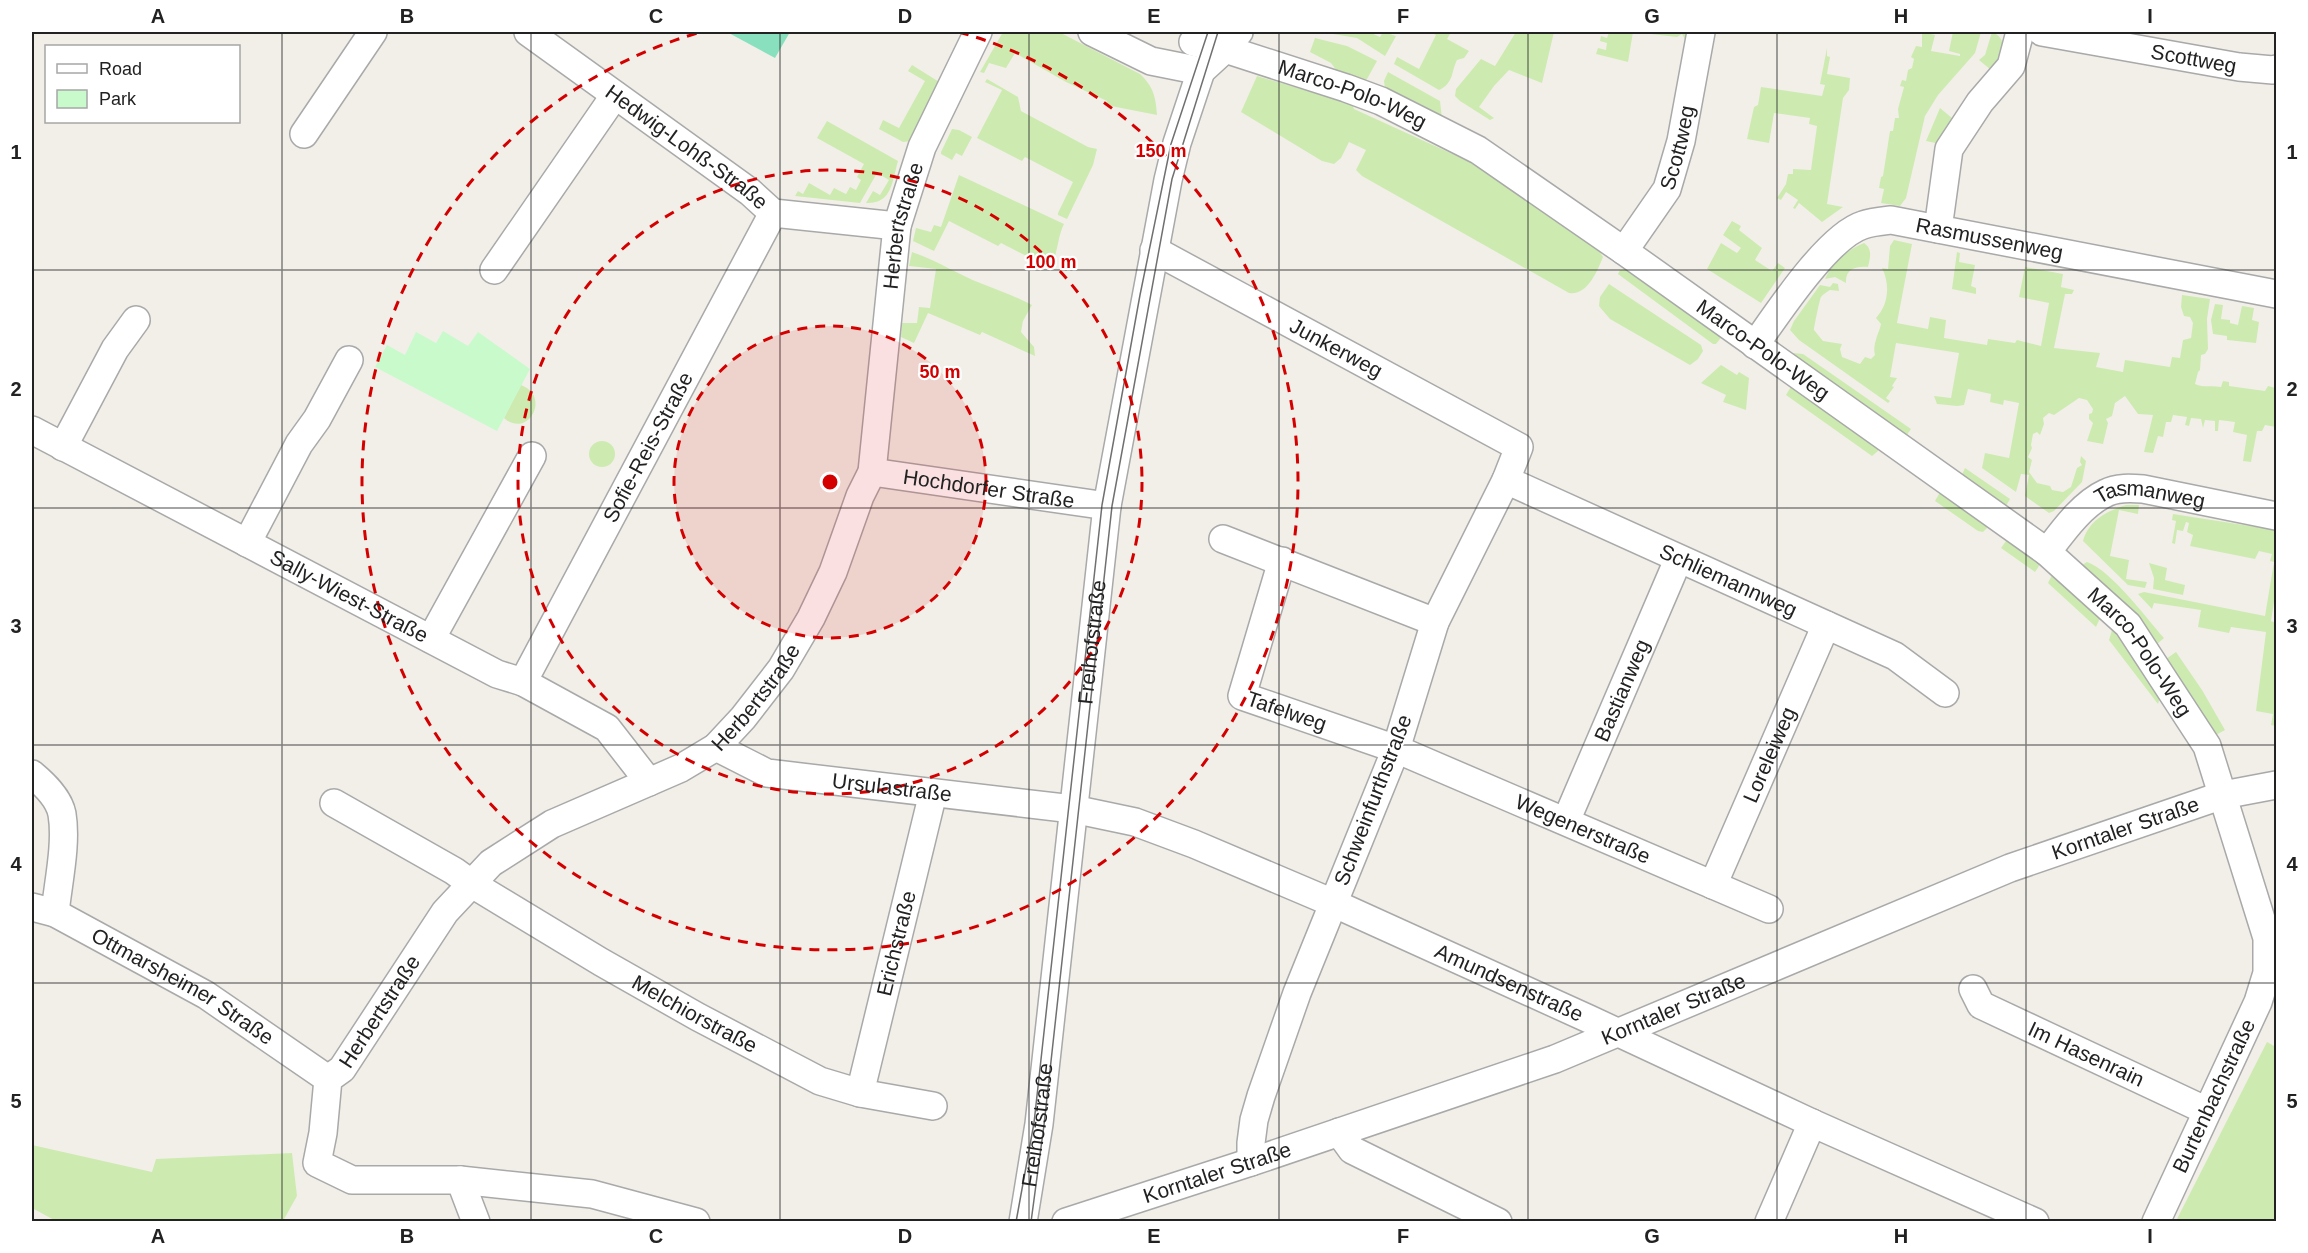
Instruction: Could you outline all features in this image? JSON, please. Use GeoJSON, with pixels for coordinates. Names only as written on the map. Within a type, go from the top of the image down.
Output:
{"type":"FeatureCollection","features":[{"type":"Feature","properties":{"kind":"street"},"geometry":{"type":"LineString","coordinates":[[304,134],[373,32]]}},
{"type":"Feature","properties":{"kind":"street","name":"Hedwig-Lohß-Straße"},"geometry":{"type":"LineString","coordinates":[[528,32],[750,192],[773,213],[897,226]]}},
{"type":"Feature","properties":{"kind":"street","name":"Herbertstraße"},"geometry":{"type":"LineString","coordinates":[[460,1180],[352,1180],[317,1163],[323,1133],[328,1079],[342,1069],[445,912],[491,863],[552,824],[681,768],[716,747],[743,718],[781,669],[811,618],[833,572],[860,496],[872,472],[897,226],[922,147],[978,32]]}},
{"type":"Feature","properties":{"kind":"street"},"geometry":{"type":"LineString","coordinates":[[1092,32],[1151,61],[1201,71]]}},
{"type":"Feature","properties":{"kind":"street","name":"Scottweg"},"geometry":{"type":"LineString","coordinates":[[1624,251],[1667,189],[1681,141],[1701,32]]}},
{"type":"Feature","properties":{"kind":"street"},"geometry":{"type":"LineString","coordinates":[[1938,229],[1949,149],[1980,102],[2011,66],[2020,32]]}},
{"type":"Feature","properties":{"kind":"street","name":"Scottweg"},"geometry":{"type":"LineString","coordinates":[[2042,32],[2239,66],[2277,69]]}},
{"type":"Feature","properties":{"kind":"street"},"geometry":{"type":"LineString","coordinates":[[1192,37],[1201,71]]}},
{"type":"Feature","properties":{"kind":"street","name":"Marco-Polo-Weg"},"geometry":{"type":"LineString","coordinates":[[1192,37],[1232,40],[1381,101],[1481,152],[1922,461],[2047,552],[2128,625],[2207,746],[2223,795]]}},
{"type":"Feature","properties":{"kind":"street"},"geometry":{"type":"LineString","coordinates":[[1201,71],[1232,40]]}},
{"type":"Feature","properties":{"kind":"street","name":"Freihofstraße"},"geometry":{"type":"LineString","coordinates":[[1025,1213],[1040,1113],[1107,506],[1168,180],[1177,143],[1201,71]]}},
{"type":"Feature","properties":{"kind":"street"},"geometry":{"type":"LineString","coordinates":[[494,270],[615,95]]}},
{"type":"Feature","properties":{"kind":"street","name":"Sofie-Reis-Straße"},"geometry":{"type":"LineString","coordinates":[[524,682],[773,213]]}},
{"type":"Feature","properties":{"kind":"street","name":"Rasmussenweg"},"geometry":{"type":"LineString","coordinates":[[1755,345],[1823,254],[1844,235],[1862,225],[1891,220],[2277,294]]}},
{"type":"Feature","properties":{"kind":"street","name":"Junkerweg"},"geometry":{"type":"LineString","coordinates":[[1155,250],[1519,447]]}},
{"type":"Feature","properties":{"kind":"street"},"geometry":{"type":"LineString","coordinates":[[63,447],[115,349],[136,320]]}},
{"type":"Feature","properties":{"kind":"street"},"geometry":{"type":"LineString","coordinates":[[247,543],[299,444],[316,419],[349,360]]}},
{"type":"Feature","properties":{"kind":"street","name":"Sally-Wiest-Straße"},"geometry":{"type":"LineString","coordinates":[[32,430],[497,674],[524,682],[607,728],[649,782]]}},
{"type":"Feature","properties":{"kind":"street","name":"Schweinfurthstraße"},"geometry":{"type":"LineString","coordinates":[[1251,1162],[1254,1120],[1261,1096],[1297,993],[1396,749],[1435,622],[1506,480],[1519,447]]}},
{"type":"Feature","properties":{"kind":"street"},"geometry":{"type":"LineString","coordinates":[[431,639],[532,456]]}},
{"type":"Feature","properties":{"kind":"street","name":"Hochdorfer Straße"},"geometry":{"type":"LineString","coordinates":[[872,472],[1107,506]]}},
{"type":"Feature","properties":{"kind":"street","name":"Schliemannweg"},"geometry":{"type":"LineString","coordinates":[[1506,480],[1678,560],[1895,656],[1945,693]]}},
{"type":"Feature","properties":{"kind":"street","name":"Tasmanweg"},"geometry":{"type":"LineString","coordinates":[[2047,552],[2063,531],[2093,501],[2107,492],[2127,488],[2143,489],[2277,516]]}},
{"type":"Feature","properties":{"kind":"street"},"geometry":{"type":"LineString","coordinates":[[1223,539],[1435,622]]}},
{"type":"Feature","properties":{"kind":"street","name":"Bastianweg"},"geometry":{"type":"LineString","coordinates":[[1566,821],[1678,560]]}},
{"type":"Feature","properties":{"kind":"street","name":"Tafelweg"},"geometry":{"type":"LineString","coordinates":[[1282,561],[1242,696],[1396,749]]}},
{"type":"Feature","properties":{"kind":"street","name":"Loreleiweg"},"geometry":{"type":"LineString","coordinates":[[1713,885],[1826,625]]}},
{"type":"Feature","properties":{"kind":"street","name":"Ursulastraße"},"geometry":{"type":"LineString","coordinates":[[716,747],[767,773],[1073,809]]}},
{"type":"Feature","properties":{"kind":"street","name":"Wegenerstraße"},"geometry":{"type":"LineString","coordinates":[[1396,749],[1768,909]]}},
{"type":"Feature","properties":{"kind":"street"},"geometry":{"type":"LineString","coordinates":[[32,774],[48,787],[62,813],[62,850],[43,910]]}},
{"type":"Feature","properties":{"kind":"street","name":"Korntaler Straße"},"geometry":{"type":"LineString","coordinates":[[1066,1221],[1251,1162],[1555,1059],[2010,868],[2223,795],[2277,785]]}},
{"type":"Feature","properties":{"kind":"street","name":"Erichstraße"},"geometry":{"type":"LineString","coordinates":[[860,1093],[933,793]]}},
{"type":"Feature","properties":{"kind":"street","name":"Burtenbachstraße"},"geometry":{"type":"LineString","coordinates":[[2156,1221],[2258,1002],[2267,973],[2269,917],[2223,795]]}},
{"type":"Feature","properties":{"kind":"street","name":"Melchiorstraße"},"geometry":{"type":"LineString","coordinates":[[334,803],[454,871],[601,962],[698,1017],[820,1081],[860,1093],[933,1106]]}},
{"type":"Feature","properties":{"kind":"street","name":"Amundsenstraße"},"geometry":{"type":"LineString","coordinates":[[1073,809],[1135,822],[1194,844],[1333,903],[1618,1032],[1812,1124],[2035,1221]]}},
{"type":"Feature","properties":{"kind":"street","name":"Ottmarsheimer Straße"},"geometry":{"type":"LineString","coordinates":[[43,910],[206,995],[328,1079]]}},
{"type":"Feature","properties":{"kind":"street","name":"Im Hasenrain"},"geometry":{"type":"LineString","coordinates":[[1973,989],[1981,1005],[2207,1111]]}},
{"type":"Feature","properties":{"kind":"street"},"geometry":{"type":"LineString","coordinates":[[1769,1221],[1812,1124]]}},
{"type":"Feature","properties":{"kind":"street"},"geometry":{"type":"LineString","coordinates":[[1339,1132],[1352,1150],[1466,1215],[1497,1221]]}},
{"type":"Feature","properties":{"kind":"street"},"geometry":{"type":"LineString","coordinates":[[476,1221],[460,1180],[592,1194],[696,1221]]}},
{"type":"Feature","properties":{"kind":"street"},"geometry":{"type":"LineString","coordinates":[[1025,1213],[1033,1211],[1054,1221]]}},
{"type":"Feature","properties":{"kind":"green space"},"geometry":{"type":"Polygon","coordinates":[[[727,32],[790,32],[775,58],[727,32]]]}},
{"type":"Feature","properties":{"kind":"green space"},"geometry":{"type":"Polygon","coordinates":[[[1003,32],[1059,32],[1140,74],[1153,92],[1157,115],[1106,105],[1107,101],[1066,82],[1015,53],[1006,68],[989,63],[984,73],[980,72],[1003,32]]]}},
{"type":"Feature","properties":{"kind":"green space"},"geometry":{"type":"Polygon","coordinates":[[[1321,32],[1369,32],[1380,37],[1383,32],[1396,36],[1385,56],[1357,38],[1321,32]]]}},
{"type":"Feature","properties":{"kind":"green space"},"geometry":{"type":"Polygon","coordinates":[[[1430,32],[1451,32],[1447,39],[1469,51],[1464,58],[1457,60],[1450,81],[1439,90],[1394,64],[1397,57],[1419,69],[1436,35],[1430,32]]]}},
{"type":"Feature","properties":{"kind":"green space"},"geometry":{"type":"Polygon","coordinates":[[[1516,32],[1554,32],[1542,83],[1509,70],[1479,107],[1494,118],[1490,120],[1460,101],[1455,96],[1456,89],[1481,59],[1495,66],[1516,32]]]}},
{"type":"Feature","properties":{"kind":"green space"},"geometry":{"type":"Polygon","coordinates":[[[1609,32],[1633,32],[1628,62],[1596,54],[1598,48],[1606,50],[1607,43],[1600,41],[1601,36],[1607,38],[1609,32]]]}},
{"type":"Feature","properties":{"kind":"green space"},"geometry":{"type":"Polygon","coordinates":[[[1633,32],[1689,32],[1682,66],[1685,39],[1682,34],[1677,37],[1633,32]]]}},
{"type":"Feature","properties":{"kind":"green space"},"geometry":{"type":"Polygon","coordinates":[[[1922,32],[1935,35],[1931,51],[1960,56],[1960,54],[1949,51],[1953,32],[1981,32],[1975,53],[1938,95],[1925,116],[1906,198],[1900,206],[1881,203],[1884,189],[1879,188],[1890,131],[1893,131],[1895,118],[1899,118],[1898,109],[1904,87],[1900,86],[1902,80],[1906,81],[1908,70],[1912,68],[1914,59],[1911,57],[1916,46],[1922,47],[1922,32]]]}},
{"type":"Feature","properties":{"kind":"green space"},"geometry":{"type":"Polygon","coordinates":[[[1992,32],[1998,35],[2003,44],[2003,50],[1991,70],[1979,60],[1985,55],[1992,32]]]}},
{"type":"Feature","properties":{"kind":"green space"},"geometry":{"type":"Polygon","coordinates":[[[1315,38],[1347,46],[1377,61],[1367,79],[1360,82],[1340,75],[1331,63],[1310,52],[1315,38]]]}},
{"type":"Feature","properties":{"kind":"green space"},"geometry":{"type":"Polygon","coordinates":[[[1827,48],[1827,56],[1830,57],[1827,74],[1850,78],[1849,90],[1843,98],[1827,204],[1843,207],[1822,222],[1799,203],[1795,209],[1793,208],[1798,200],[1786,192],[1781,200],[1777,198],[1786,184],[1788,174],[1793,174],[1793,169],[1811,170],[1817,126],[1809,124],[1810,118],[1774,113],[1769,143],[1747,139],[1761,87],[1822,96],[1825,85],[1820,84],[1827,48]]]}},
{"type":"Feature","properties":{"kind":"green space"},"geometry":{"type":"Polygon","coordinates":[[[912,65],[944,85],[912,141],[903,142],[879,129],[883,120],[899,128],[925,81],[908,71],[912,65]]]}},
{"type":"Feature","properties":{"kind":"green space"},"geometry":{"type":"Polygon","coordinates":[[[1388,72],[1440,101],[1442,119],[1385,89],[1384,81],[1388,72]]]}},
{"type":"Feature","properties":{"kind":"green space"},"geometry":{"type":"Polygon","coordinates":[[[1257,76],[1329,97],[1333,95],[1350,99],[1354,109],[1470,162],[1598,249],[1603,257],[1591,282],[1581,291],[1569,293],[1362,176],[1356,170],[1366,150],[1349,142],[1341,158],[1334,164],[1322,161],[1241,112],[1257,76]]]}},
{"type":"Feature","properties":{"kind":"green space"},"geometry":{"type":"Polygon","coordinates":[[[987,79],[1018,97],[1021,111],[1088,147],[1097,149],[1093,165],[1067,219],[1058,213],[1073,182],[1025,157],[1022,161],[977,138],[1002,90],[985,82],[987,79]]]}},
{"type":"Feature","properties":{"kind":"green space"},"geometry":{"type":"Polygon","coordinates":[[[1940,108],[1952,118],[1945,128],[1940,144],[1926,141],[1940,108]]]}},
{"type":"Feature","properties":{"kind":"green space"},"geometry":{"type":"Polygon","coordinates":[[[827,121],[898,161],[892,184],[886,196],[881,200],[866,203],[873,191],[880,195],[889,180],[877,173],[860,203],[795,196],[798,191],[803,194],[809,183],[830,195],[834,188],[846,194],[850,187],[856,190],[861,180],[857,177],[864,164],[817,138],[827,121]]]}},
{"type":"Feature","properties":{"kind":"green space"},"geometry":{"type":"Polygon","coordinates":[[[952,129],[972,137],[962,156],[956,153],[952,160],[941,152],[952,129]]]}},
{"type":"Feature","properties":{"kind":"green space"},"geometry":{"type":"Polygon","coordinates":[[[959,175],[1064,224],[1050,268],[1001,243],[998,246],[949,221],[934,251],[913,241],[916,228],[931,232],[934,225],[941,227],[959,175]]]}},
{"type":"Feature","properties":{"kind":"green space"},"geometry":{"type":"Polygon","coordinates":[[[1732,221],[1741,226],[1739,230],[1762,248],[1755,260],[1772,271],[1778,263],[1785,268],[1761,303],[1707,269],[1721,243],[1737,253],[1741,248],[1723,235],[1732,221]]]}},
{"type":"Feature","properties":{"kind":"green space"},"geometry":{"type":"Polygon","coordinates":[[[1894,240],[1912,244],[1897,323],[1928,329],[1930,317],[1946,320],[1944,338],[1987,345],[1988,339],[2015,343],[2017,340],[2041,346],[2049,303],[2019,297],[2025,267],[2063,274],[2061,287],[2074,290],[2072,294],[2065,294],[2054,348],[2100,353],[2096,367],[2123,372],[2125,360],[2170,367],[2172,357],[2180,358],[2183,340],[2191,338],[2193,323],[2190,317],[2184,316],[2181,307],[2182,295],[2210,299],[2207,319],[2208,349],[2205,354],[2201,355],[2200,370],[2195,384],[2221,387],[2223,381],[2229,382],[2229,386],[2265,391],[2268,386],[2276,388],[2276,427],[2265,425],[2262,431],[2257,431],[2251,462],[2243,461],[2247,435],[2233,432],[2235,422],[2219,420],[2218,431],[2215,431],[2215,421],[2205,420],[2203,428],[2201,419],[2191,418],[2189,426],[2185,425],[2187,417],[2173,415],[2171,422],[2166,422],[2163,437],[2158,436],[2153,453],[2144,452],[2153,415],[2138,414],[2125,396],[2115,403],[2112,416],[2106,419],[2108,423],[2103,444],[2087,441],[2093,423],[2089,419],[2089,414],[2093,409],[2087,400],[2079,398],[2054,415],[2049,413],[2043,418],[2044,424],[2040,435],[2037,432],[2033,434],[2032,448],[2028,457],[2032,460],[2029,472],[2037,483],[2063,492],[2071,487],[2077,468],[2082,465],[2081,456],[2086,461],[2082,482],[2054,511],[2049,513],[2025,496],[2029,475],[2021,474],[2016,492],[1982,468],[1985,453],[2009,458],[2019,403],[2004,400],[2003,405],[1990,402],[1991,394],[1968,389],[1964,405],[1937,404],[1934,396],[1951,398],[1959,353],[1896,343],[1890,377],[1897,378],[1886,398],[1890,401],[1888,403],[1799,340],[1790,330],[1820,285],[1830,287],[1833,283],[1838,284],[1839,291],[1830,290],[1821,297],[1814,330],[1823,341],[1842,344],[1840,349],[1842,357],[1860,364],[1865,357],[1871,359],[1875,355],[1875,343],[1881,324],[1876,318],[1884,307],[1887,294],[1885,274],[1882,268],[1888,269],[1890,246],[1894,240]]]}},
{"type":"Feature","properties":{"kind":"green space"},"geometry":{"type":"Polygon","coordinates":[[[1864,243],[1870,251],[1868,267],[1852,269],[1847,274],[1846,283],[1835,277],[1825,279],[1840,257],[1864,243]]]}},
{"type":"Feature","properties":{"kind":"green space"},"geometry":{"type":"Polygon","coordinates":[[[912,252],[1032,305],[1023,321],[1021,332],[1034,347],[1035,356],[982,332],[980,335],[928,313],[914,343],[901,337],[902,323],[917,323],[919,307],[930,308],[936,269],[909,266],[912,252]]]}},
{"type":"Feature","properties":{"kind":"green space"},"geometry":{"type":"Polygon","coordinates":[[[1957,252],[1960,253],[1959,262],[1975,265],[1971,286],[1976,288],[1976,294],[1952,289],[1957,252]]]}},
{"type":"Feature","properties":{"kind":"green space"},"geometry":{"type":"Polygon","coordinates":[[[1629,269],[1723,335],[1716,344],[1618,274],[1620,270],[1629,269]]]}},
{"type":"Feature","properties":{"kind":"green space"},"geometry":{"type":"Polygon","coordinates":[[[1609,284],[1701,345],[1703,351],[1698,359],[1690,365],[1610,319],[1599,306],[1600,297],[1609,284]]]}},
{"type":"Feature","properties":{"kind":"green space"},"geometry":{"type":"Polygon","coordinates":[[[2215,304],[2223,305],[2221,319],[2230,320],[2230,323],[2238,325],[2242,306],[2254,308],[2252,320],[2259,322],[2256,343],[2227,340],[2227,336],[2213,334],[2211,320],[2215,304]]]}},
{"type":"Feature","properties":{"kind":"green space"},"geometry":{"type":"Polygon","coordinates":[[[443,331],[468,346],[478,332],[530,369],[497,431],[375,367],[387,345],[405,355],[416,332],[436,343],[443,331]]]}},
{"type":"Feature","properties":{"kind":"green space"},"geometry":{"type":"Polygon","coordinates":[[[1794,353],[1803,354],[1911,429],[1904,439],[1789,358],[1794,353]]]}},
{"type":"Feature","properties":{"kind":"green space"},"geometry":{"type":"Polygon","coordinates":[[[1721,365],[1737,375],[1739,372],[1749,378],[1746,410],[1723,402],[1726,395],[1701,383],[1721,365]]]}},
{"type":"Feature","properties":{"kind":"green space"},"geometry":{"type":"Polygon","coordinates":[[[521,385],[535,398],[535,406],[528,420],[513,423],[504,418],[521,385]]]}},
{"type":"Feature","properties":{"kind":"green space"},"geometry":{"type":"Polygon","coordinates":[[[1792,385],[1878,445],[1878,451],[1872,456],[1786,395],[1792,385]]]}},
{"type":"Feature","properties":{"kind":"green space"},"geometry":{"type":"Polygon","coordinates":[[[602,441],[611,445],[615,454],[611,463],[602,467],[593,463],[589,454],[593,445],[602,441]]]}},
{"type":"Feature","properties":{"kind":"green space"},"geometry":{"type":"Polygon","coordinates":[[[1965,468],[2010,499],[2006,506],[2001,507],[1960,479],[1965,468]]]}},
{"type":"Feature","properties":{"kind":"green space"},"geometry":{"type":"Polygon","coordinates":[[[1945,493],[1985,522],[1987,528],[1983,532],[1978,531],[1935,501],[1939,494],[1945,493]]]}},
{"type":"Feature","properties":{"kind":"green space"},"geometry":{"type":"Polygon","coordinates":[[[2126,505],[2139,505],[2138,514],[2119,510],[2110,556],[2129,560],[2126,579],[2147,582],[2145,588],[2128,585],[2083,541],[2094,522],[2112,510],[2126,505]]]}},
{"type":"Feature","properties":{"kind":"green space"},"geometry":{"type":"Polygon","coordinates":[[[2173,514],[2276,530],[2276,589],[2271,621],[2276,623],[2276,726],[2271,725],[2273,714],[2256,711],[2266,632],[2231,627],[2229,633],[2198,627],[2201,610],[2154,603],[2152,609],[2138,594],[2144,592],[2265,616],[2274,562],[2270,561],[2272,554],[2259,551],[2255,559],[2190,546],[2193,535],[2187,532],[2189,523],[2186,522],[2183,531],[2177,530],[2175,544],[2172,543],[2176,521],[2172,520],[2173,514]]]}},
{"type":"Feature","properties":{"kind":"green space"},"geometry":{"type":"Polygon","coordinates":[[[2006,541],[2014,542],[2039,561],[2035,572],[2001,548],[2006,541]]]}},
{"type":"Feature","properties":{"kind":"green space"},"geometry":{"type":"Polygon","coordinates":[[[2087,562],[2107,574],[2164,638],[2156,645],[2079,567],[2087,562]]]}},
{"type":"Feature","properties":{"kind":"green space"},"geometry":{"type":"Polygon","coordinates":[[[2149,563],[2167,568],[2165,580],[2185,585],[2183,595],[2153,589],[2154,578],[2149,563]]]}},
{"type":"Feature","properties":{"kind":"green space"},"geometry":{"type":"Polygon","coordinates":[[[2053,573],[2101,616],[2096,627],[2048,583],[2053,573]]]}},
{"type":"Feature","properties":{"kind":"green space"},"geometry":{"type":"Polygon","coordinates":[[[2114,629],[2162,691],[2158,704],[2109,640],[2114,629]]]}},
{"type":"Feature","properties":{"kind":"green space"},"geometry":{"type":"Polygon","coordinates":[[[2176,652],[2202,690],[2225,730],[2214,736],[2192,696],[2166,659],[2176,652]]]}},
{"type":"Feature","properties":{"kind":"green space"},"geometry":{"type":"Polygon","coordinates":[[[2267,1042],[2276,1047],[2276,1221],[2176,1221],[2267,1042]]]}},
{"type":"Feature","properties":{"kind":"green space"},"geometry":{"type":"Polygon","coordinates":[[[32,1145],[152,1172],[156,1159],[292,1153],[297,1196],[283,1221],[56,1221],[32,1208],[32,1145]]]}},
{"type":"Feature","properties":{"kind":"tram line"},"geometry":{"type":"LineString","coordinates":[[1016,1222],[1034,1123],[1102,505],[1140,295],[1171,144],[1208,32]]}},
{"type":"Feature","properties":{"kind":"tram line"},"geometry":{"type":"LineString","coordinates":[[1031,1222],[1044,1125],[1112,506],[1172,179],[1218,32]]}}]}
